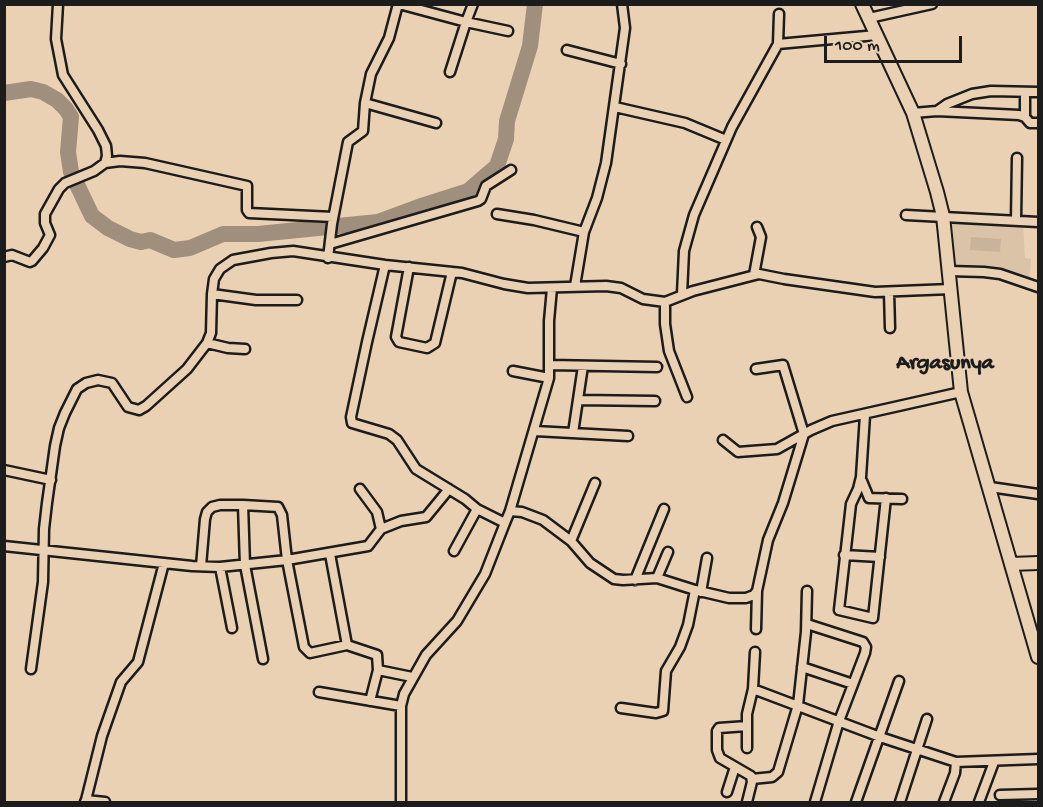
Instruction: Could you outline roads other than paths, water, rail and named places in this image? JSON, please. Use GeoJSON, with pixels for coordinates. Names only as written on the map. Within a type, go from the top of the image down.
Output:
{"type":"FeatureCollection","features":[{"type":"Feature","properties":{"kind":"street"},"geometry":{"type":"LineString","coordinates":[[58,4],[56,39],[63,75],[103,138],[107,156],[105,163]]}},
{"type":"Feature","properties":{"kind":"street"},"geometry":{"type":"LineString","coordinates":[[328,258],[332,221],[348,142],[363,131],[371,74],[389,38],[399,4],[508,31]]}},
{"type":"Feature","properties":{"kind":"street"},"geometry":{"type":"LineString","coordinates":[[450,72],[473,4]]}},
{"type":"Feature","properties":{"kind":"street"},"geometry":{"type":"LineString","coordinates":[[575,286],[584,232],[597,198],[606,163],[625,28],[622,4]]}},
{"type":"Feature","properties":{"kind":"street"},"geometry":{"type":"LineString","coordinates":[[862,4],[913,113],[925,149],[943,216],[961,392],[1038,652]]}},
{"type":"Feature","properties":{"kind":"street"},"geometry":{"type":"LineString","coordinates":[[869,18],[932,4]]}},
{"type":"Feature","properties":{"kind":"street"},"geometry":{"type":"LineString","coordinates":[[682,294],[684,251],[694,215],[726,140],[778,44],[779,14]]}},
{"type":"Feature","properties":{"kind":"street"},"geometry":{"type":"LineString","coordinates":[[778,44],[877,35]]}},
{"type":"Feature","properties":{"kind":"street"},"geometry":{"type":"LineString","coordinates":[[567,50],[621,64]]}},
{"type":"Feature","properties":{"kind":"street"},"geometry":{"type":"LineString","coordinates":[[937,111],[947,104],[972,94],[991,91],[1038,92]]}},
{"type":"Feature","properties":{"kind":"street"},"geometry":{"type":"LineString","coordinates":[[1024,92],[1025,117]]}},
{"type":"Feature","properties":{"kind":"street"},"geometry":{"type":"LineString","coordinates":[[365,104],[436,123]]}},
{"type":"Feature","properties":{"kind":"street"},"geometry":{"type":"LineString","coordinates":[[615,107],[685,123],[726,140]]}},
{"type":"Feature","properties":{"kind":"street"},"geometry":{"type":"LineString","coordinates":[[913,113],[937,111],[1018,115],[1025,117],[1030,123],[1038,123]]}},
{"type":"Feature","properties":{"kind":"street"},"geometry":{"type":"LineString","coordinates":[[1016,220],[1017,158]]}},
{"type":"Feature","properties":{"kind":"street"},"geometry":{"type":"LineString","coordinates":[[4,257],[12,255],[30,262],[43,249],[50,236],[45,223],[45,214],[59,189],[65,183],[94,171],[105,163],[120,161],[145,163],[247,186],[249,213],[332,221]]}},
{"type":"Feature","properties":{"kind":"street"},"geometry":{"type":"LineString","coordinates":[[330,242],[478,201],[486,186],[511,170]]}},
{"type":"Feature","properties":{"kind":"street"},"geometry":{"type":"LineString","coordinates":[[497,214],[584,232]]}},
{"type":"Feature","properties":{"kind":"street"},"geometry":{"type":"LineString","coordinates":[[906,215],[1038,222]]}},
{"type":"Feature","properties":{"kind":"street"},"geometry":{"type":"LineString","coordinates":[[754,275],[761,237],[758,227]]}},
{"type":"Feature","properties":{"kind":"street"},"geometry":{"type":"LineString","coordinates":[[31,669],[43,582],[44,529],[59,428],[77,390],[87,383],[98,380],[112,383],[126,405],[139,410],[187,369],[207,343],[211,333],[212,294],[216,275],[233,260],[293,251],[328,258],[452,272],[517,287],[552,288],[594,285],[617,287],[643,298],[664,302],[682,294],[764,274],[875,292],[951,289]]}},
{"type":"Feature","properties":{"kind":"street"},"geometry":{"type":"LineString","coordinates":[[385,265],[352,422],[389,434],[397,440],[416,469],[477,509],[505,523]]}},
{"type":"Feature","properties":{"kind":"street"},"geometry":{"type":"LineString","coordinates":[[409,267],[396,337],[399,342],[427,348],[435,343],[452,272]]}},
{"type":"Feature","properties":{"kind":"street"},"geometry":{"type":"LineString","coordinates":[[949,271],[1000,274],[1038,287]]}},
{"type":"Feature","properties":{"kind":"street"},"geometry":{"type":"LineString","coordinates":[[400,802],[401,706],[404,694],[426,655],[457,621],[485,574],[510,511],[549,378],[549,321],[552,288]]}},
{"type":"Feature","properties":{"kind":"street"},"geometry":{"type":"LineString","coordinates":[[889,292],[890,328]]}},
{"type":"Feature","properties":{"kind":"street"},"geometry":{"type":"LineString","coordinates":[[212,294],[256,300],[297,300]]}},
{"type":"Feature","properties":{"kind":"street"},"geometry":{"type":"LineString","coordinates":[[664,302],[669,351],[687,397]]}},
{"type":"Feature","properties":{"kind":"street"},"geometry":{"type":"LineString","coordinates":[[207,343],[245,349]]}},
{"type":"Feature","properties":{"kind":"street"},"geometry":{"type":"LineString","coordinates":[[550,365],[657,367]]}},
{"type":"Feature","properties":{"kind":"street"},"geometry":{"type":"LineString","coordinates":[[756,369],[783,365],[804,434],[783,503],[768,540],[756,591],[756,629]]}},
{"type":"Feature","properties":{"kind":"street"},"geometry":{"type":"LineString","coordinates":[[573,433],[583,366]]}},
{"type":"Feature","properties":{"kind":"street"},"geometry":{"type":"LineString","coordinates":[[513,371],[549,378]]}},
{"type":"Feature","properties":{"kind":"street"},"geometry":{"type":"LineString","coordinates":[[723,440],[735,451],[746,452],[782,447],[832,422],[961,392]]}},
{"type":"Feature","properties":{"kind":"street"},"geometry":{"type":"LineString","coordinates":[[578,400],[655,401]]}},
{"type":"Feature","properties":{"kind":"street"},"geometry":{"type":"LineString","coordinates":[[865,415],[861,477],[851,504],[839,610],[873,618],[886,498]]}},
{"type":"Feature","properties":{"kind":"street"},"geometry":{"type":"LineString","coordinates":[[535,431],[628,436]]}},
{"type":"Feature","properties":{"kind":"street"},"geometry":{"type":"LineString","coordinates":[[4,470],[51,480]]}},
{"type":"Feature","properties":{"kind":"street"},"geometry":{"type":"LineString","coordinates":[[861,477],[868,498],[902,498]]}},
{"type":"Feature","properties":{"kind":"street"},"geometry":{"type":"LineString","coordinates":[[571,541],[595,483]]}},
{"type":"Feature","properties":{"kind":"street"},"geometry":{"type":"LineString","coordinates":[[990,487],[1038,494]]}},
{"type":"Feature","properties":{"kind":"street"},"geometry":{"type":"LineString","coordinates":[[360,489],[377,512],[381,530]]}},
{"type":"Feature","properties":{"kind":"street"},"geometry":{"type":"LineString","coordinates":[[4,546],[43,552],[220,567],[287,560],[368,546],[381,530],[401,521],[426,517],[449,489]]}},
{"type":"Feature","properties":{"kind":"street"},"geometry":{"type":"LineString","coordinates":[[201,566],[205,519],[212,507],[220,505],[274,506],[281,510],[287,560],[306,651],[310,653],[347,645],[376,655],[378,670],[370,701]]}},
{"type":"Feature","properties":{"kind":"street"},"geometry":{"type":"LineString","coordinates":[[243,505],[245,565],[263,659]]}},
{"type":"Feature","properties":{"kind":"street"},"geometry":{"type":"LineString","coordinates":[[454,550],[477,509]]}},
{"type":"Feature","properties":{"kind":"street"},"geometry":{"type":"LineString","coordinates":[[635,580],[664,509]]}},
{"type":"Feature","properties":{"kind":"street"},"geometry":{"type":"LineString","coordinates":[[510,511],[522,512],[543,520],[571,541],[584,558],[614,579],[657,578],[718,597],[741,598],[750,596],[756,591]]}},
{"type":"Feature","properties":{"kind":"street"},"geometry":{"type":"LineString","coordinates":[[657,578],[668,552]]}},
{"type":"Feature","properties":{"kind":"street"},"geometry":{"type":"LineString","coordinates":[[330,554],[347,645]]}},
{"type":"Feature","properties":{"kind":"street"},"geometry":{"type":"LineString","coordinates":[[844,555],[880,557]]}},
{"type":"Feature","properties":{"kind":"street"},"geometry":{"type":"LineString","coordinates":[[621,708],[656,713],[663,711],[666,671],[686,631],[707,558]]}},
{"type":"Feature","properties":{"kind":"street"},"geometry":{"type":"LineString","coordinates":[[105,802],[85,801],[102,735],[121,682],[138,662],[164,563]]}},
{"type":"Feature","properties":{"kind":"street"},"geometry":{"type":"LineString","coordinates":[[1011,564],[1038,563]]}},
{"type":"Feature","properties":{"kind":"street"},"geometry":{"type":"LineString","coordinates":[[220,567],[232,628]]}},
{"type":"Feature","properties":{"kind":"street"},"geometry":{"type":"LineString","coordinates":[[752,779],[772,777],[778,772],[798,705],[807,624],[807,591]]}},
{"type":"Feature","properties":{"kind":"street"},"geometry":{"type":"LineString","coordinates":[[807,624],[865,644],[865,653],[839,721],[814,802]]}},
{"type":"Feature","properties":{"kind":"street"},"geometry":{"type":"LineString","coordinates":[[747,748],[748,711],[753,689],[755,652]]}},
{"type":"Feature","properties":{"kind":"street"},"geometry":{"type":"LineString","coordinates":[[802,667],[853,684]]}},
{"type":"Feature","properties":{"kind":"street"},"geometry":{"type":"LineString","coordinates":[[378,670],[412,677]]}},
{"type":"Feature","properties":{"kind":"street"},"geometry":{"type":"LineString","coordinates":[[856,802],[899,681]]}},
{"type":"Feature","properties":{"kind":"street"},"geometry":{"type":"LineString","coordinates":[[753,689],[880,737],[961,762],[1038,759]]}},
{"type":"Feature","properties":{"kind":"street"},"geometry":{"type":"LineString","coordinates":[[319,692],[401,706]]}},
{"type":"Feature","properties":{"kind":"street"},"geometry":{"type":"LineString","coordinates":[[900,802],[927,719]]}},
{"type":"Feature","properties":{"kind":"street"},"geometry":{"type":"LineString","coordinates":[[747,726],[717,729],[718,755],[723,761],[749,774],[752,779],[747,802]]}},
{"type":"Feature","properties":{"kind":"street"},"geometry":{"type":"LineString","coordinates":[[944,802],[961,762]]}},
{"type":"Feature","properties":{"kind":"street"},"geometry":{"type":"LineString","coordinates":[[979,802],[994,762]]}},
{"type":"Feature","properties":{"kind":"street"},"geometry":{"type":"LineString","coordinates":[[727,792],[735,767]]}},
{"type":"Feature","properties":{"kind":"street"},"geometry":{"type":"LineString","coordinates":[[1000,795],[1038,794]]}},
{"type":"Feature","properties":{"kind":"waterway"},"geometry":{"type":"LineString","coordinates":[[4,93],[31,89],[43,92],[57,100],[66,109],[71,117],[68,152],[71,172],[92,216],[108,228],[130,239],[141,242],[150,240],[174,250],[190,248],[223,234],[258,234],[378,222],[468,191],[497,166],[506,139],[507,121],[530,46],[535,4]]}},
{"type":"Feature","properties":{"kind":"district","name":"Argasunya"},"geometry":{"type":"Point","coordinates":[945,365]}}]}
